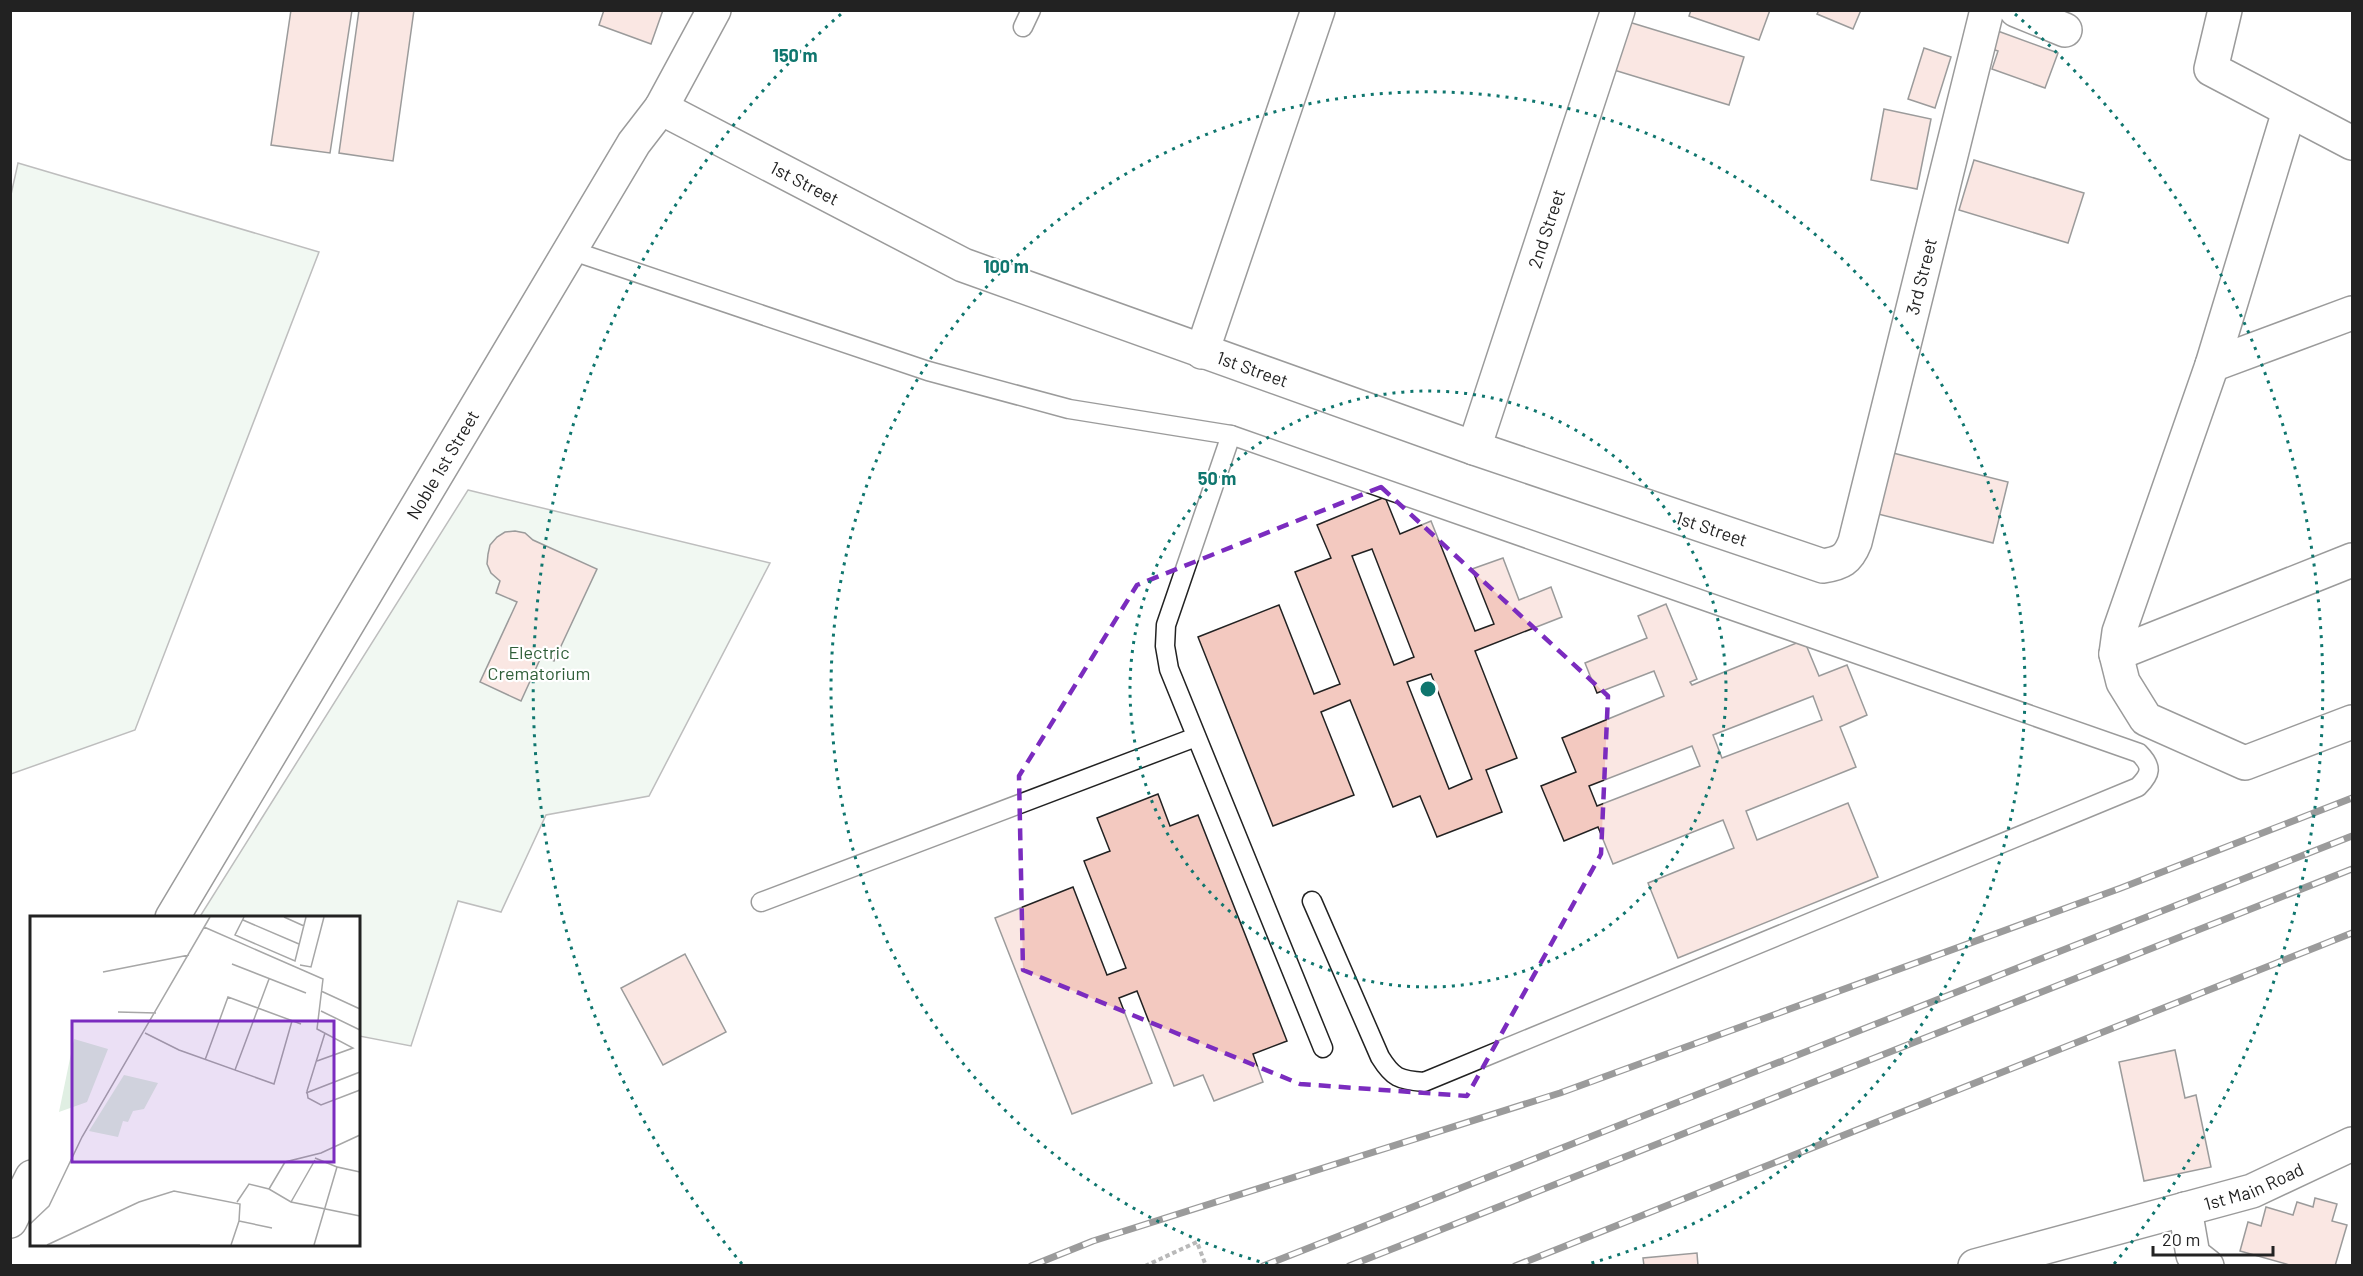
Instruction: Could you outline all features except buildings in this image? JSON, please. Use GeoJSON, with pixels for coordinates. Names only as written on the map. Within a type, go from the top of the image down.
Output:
{"type":"FeatureCollection","features":[{"type":"Feature","properties":{"kind":"street","name":"Noble 1st Street"},"geometry":{"type":"LineString","coordinates":[[173,916],[570,250],[634,144],[661,108],[714,10]]}},
{"type":"Feature","properties":{"kind":"street"},"geometry":{"type":"LineString","coordinates":[[1202,351],[1318,10]]}},
{"type":"Feature","properties":{"kind":"street","name":"2nd Street"},"geometry":{"type":"LineString","coordinates":[[1474,448],[1618,10]]}},
{"type":"Feature","properties":{"kind":"street","name":"3rd Street"},"geometry":{"type":"LineString","coordinates":[[1855,542],[1987,10]]}},
{"type":"Feature","properties":{"kind":"street"},"geometry":{"type":"LineString","coordinates":[[2016,10],[2066,30]]}},
{"type":"Feature","properties":{"kind":"street"},"geometry":{"type":"LineString","coordinates":[[2225,10],[2211,69],[2352,143]]}},
{"type":"Feature","properties":{"kind":"street","name":"1st Street"},"geometry":{"type":"LineString","coordinates":[[661,108],[963,265],[1474,448],[1823,566],[1840,564],[1850,556],[1855,542]]}},
{"type":"Feature","properties":{"kind":"street"},"geometry":{"type":"LineString","coordinates":[[2289,111],[2212,365],[2119,632],[2116,654],[2123,682],[2146,719],[2246,763],[2352,722]]}},
{"type":"Feature","properties":{"kind":"street"},"geometry":{"type":"LineString","coordinates":[[2212,365],[2352,313]]}},
{"type":"Feature","properties":{"kind":"street"},"geometry":{"type":"LineString","coordinates":[[2116,654],[2352,560]]}},
{"type":"Feature","properties":{"kind":"street","name":"1st Main Road"},"geometry":{"type":"LineString","coordinates":[[1975,1266],[2252,1191],[2352,1144]]}},
{"type":"Feature","properties":{"kind":"street"},"geometry":{"type":"LineString","coordinates":[[10,1221],[30,1181]]}},
{"type":"Feature","properties":{"kind":"street"},"geometry":{"type":"LineString","coordinates":[[2185,1209],[2196,1262]]}},
{"type":"Feature","properties":{"kind":"lane"},"geometry":{"type":"LineString","coordinates":[[1023,27],[1031,10]]}},
{"type":"Feature","properties":{"kind":"lane"},"geometry":{"type":"LineString","coordinates":[[570,250],[928,371],[1069,409],[1231,435],[2139,753],[2147,761],[2149,770],[2148,777],[2138,787],[1424,1082],[1401,1080],[1389,1071],[1380,1057],[1312,901]]}},
{"type":"Feature","properties":{"kind":"lane"},"geometry":{"type":"LineString","coordinates":[[1231,435],[1166,625],[1165,646],[1169,669],[1323,1048]]}},
{"type":"Feature","properties":{"kind":"lane"},"geometry":{"type":"LineString","coordinates":[[761,902],[1196,737]]}},
{"type":"Feature","properties":{"kind":"path"},"geometry":{"type":"LineString","coordinates":[[1145,1266],[1197,1242],[1206,1266]]}},
{"type":"Feature","properties":{"kind":"highlighted area"},"geometry":{"type":"Polygon","coordinates":[[[1381,487],[1608,696],[1601,854],[1467,1096],[1300,1084],[1023,970],[1019,776],[1137,585],[1381,487]]]}},
{"type":"Feature","properties":{"kind":"green space"},"geometry":{"type":"Polygon","coordinates":[[[18,163],[319,252],[135,730],[11,774],[10,199],[18,163]]]}},
{"type":"Feature","properties":{"kind":"green space","name":"Electric Crematorium"},"geometry":{"type":"Polygon","coordinates":[[[468,490],[770,563],[649,796],[546,815],[501,912],[458,901],[411,1046],[360,1036],[360,916],[200,916],[468,490]]]}},
{"type":"Feature","properties":{"kind":"railway"},"geometry":{"type":"LineString","coordinates":[[1031,1266],[1093,1241],[1560,1093],[2121,888],[2352,798]]}},
{"type":"Feature","properties":{"kind":"railway"},"geometry":{"type":"LineString","coordinates":[[1263,1266],[2352,836]]}},
{"type":"Feature","properties":{"kind":"railway"},"geometry":{"type":"LineString","coordinates":[[1349,1266],[2352,869]]}},
{"type":"Feature","properties":{"kind":"railway"},"geometry":{"type":"LineString","coordinates":[[1515,1266],[2352,933]]}}]}
